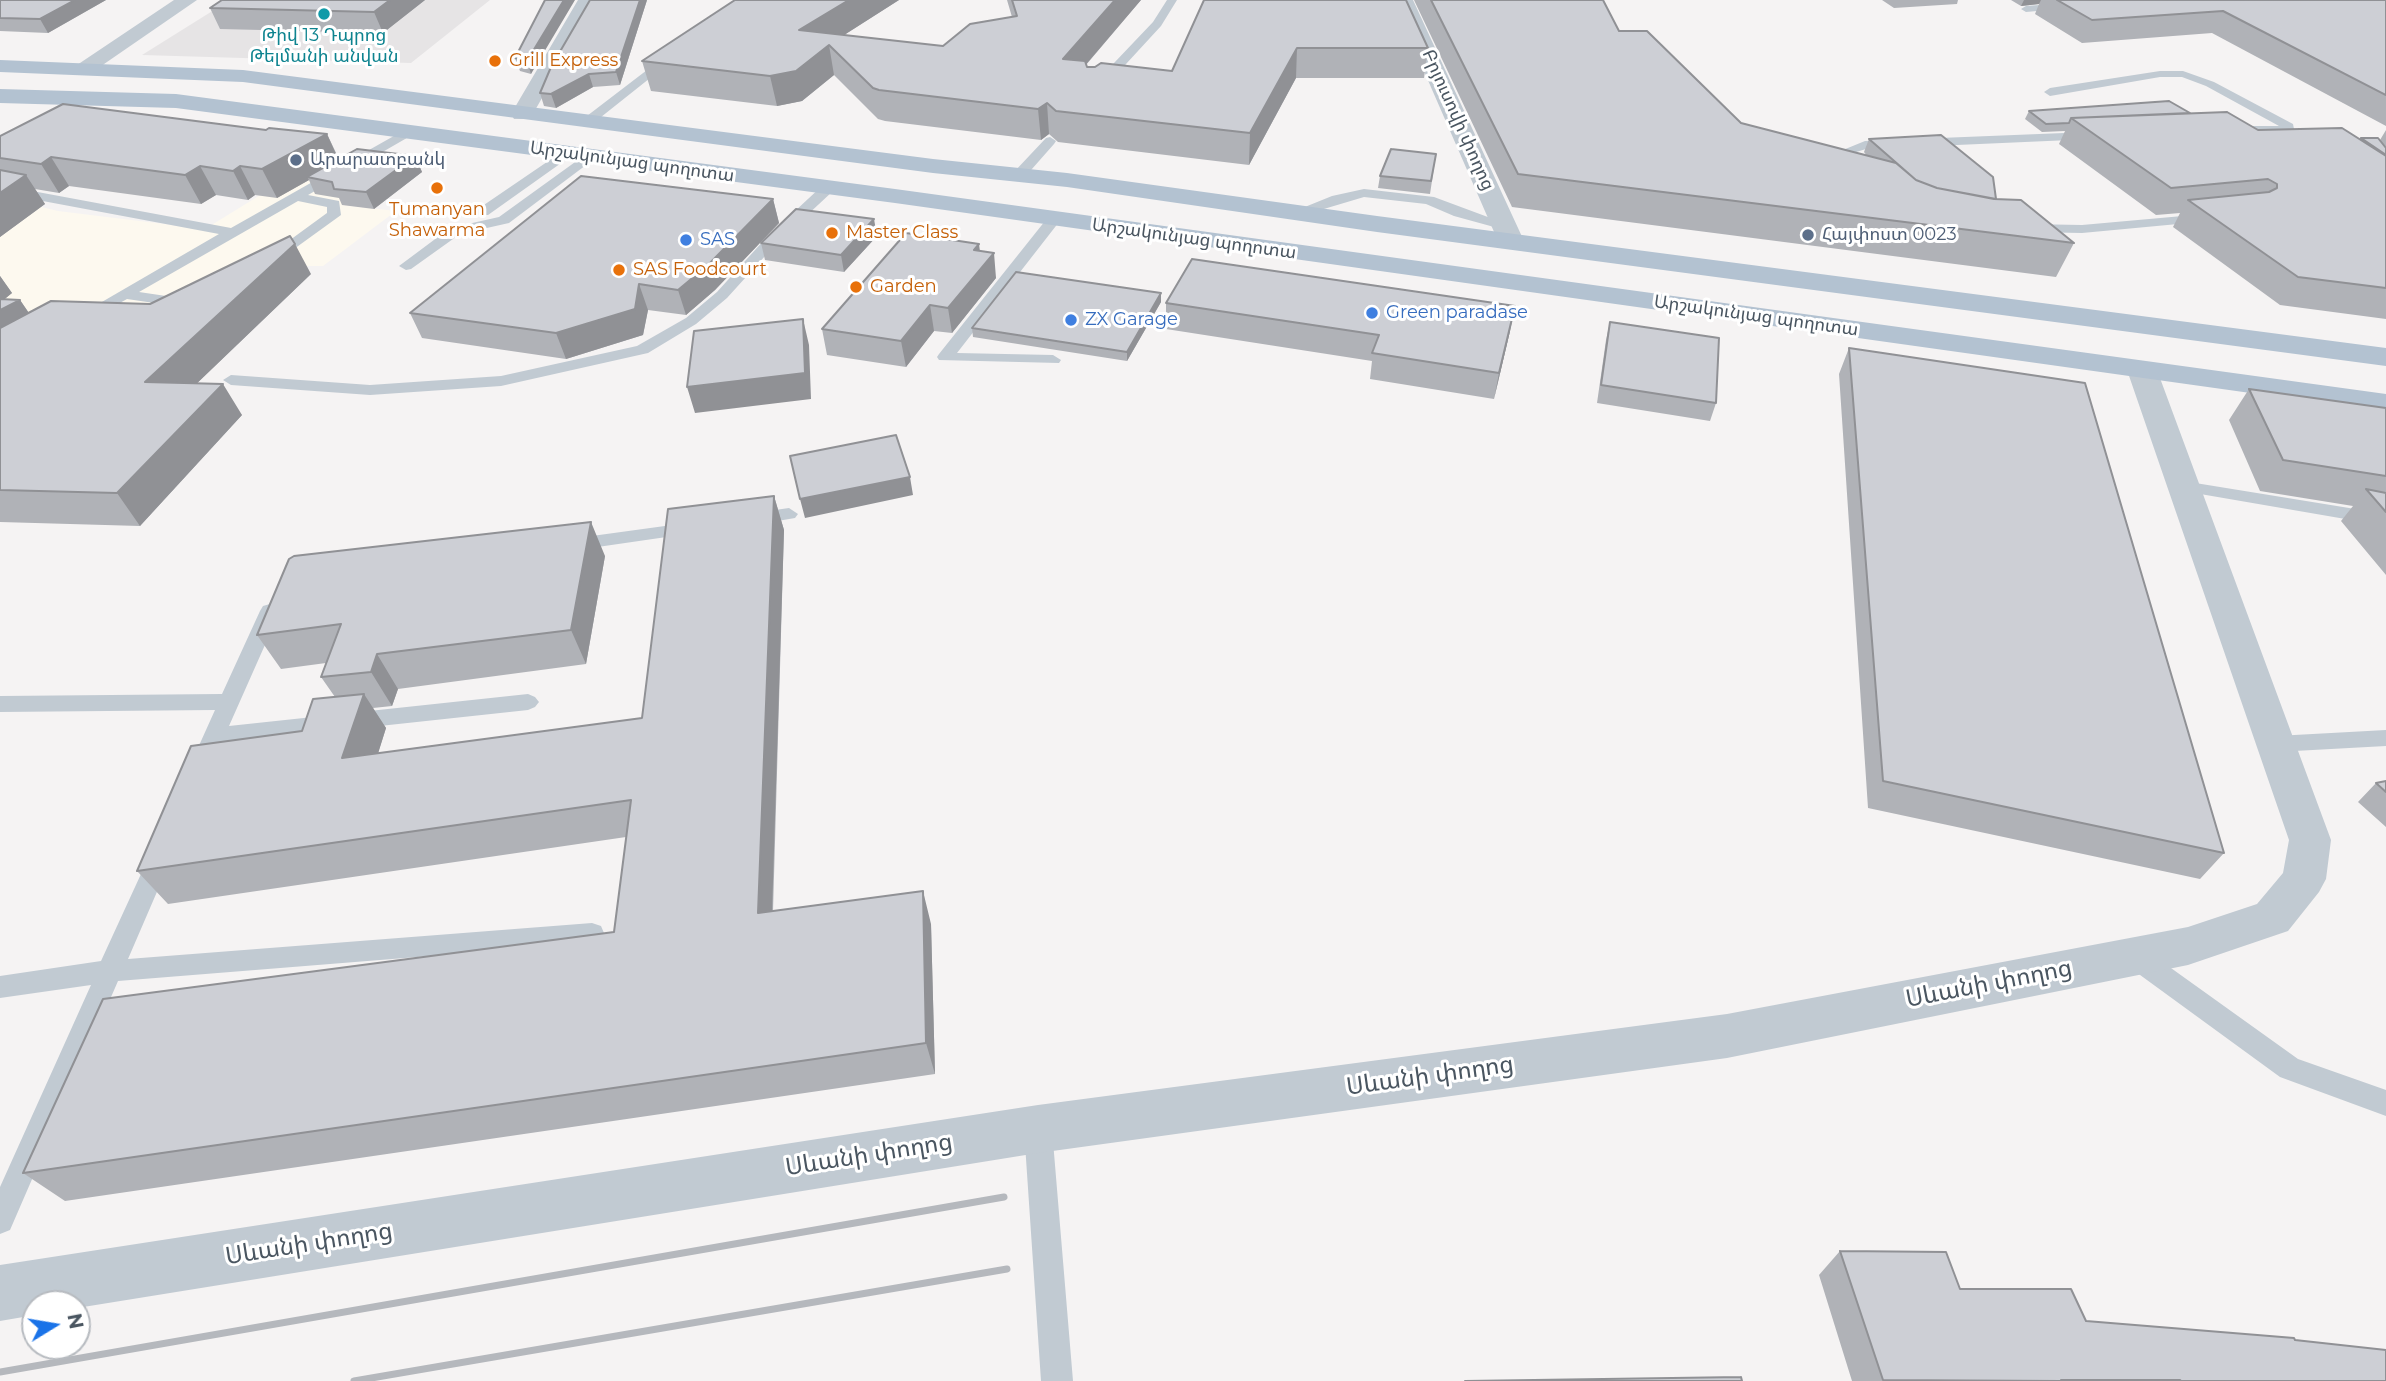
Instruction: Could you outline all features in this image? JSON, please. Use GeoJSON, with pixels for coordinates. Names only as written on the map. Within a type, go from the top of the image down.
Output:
{"type":"FeatureCollection","features":[{"type":"Feature","properties":{"kind":"main road","name":"Արշակունյաց պողոտա"},"geometry":{"type":"LineString","coordinates":[[0,66],[202,72],[933,166],[1067,180],[1297,213],[1508,234],[2386,357]]}},
{"type":"Feature","properties":{"kind":"main road"},"geometry":{"type":"LineString","coordinates":[[159,99],[153,89],[165,81],[202,72]]}},
{"type":"Feature","properties":{"kind":"main road","name":"Արշակունյաց պողոտա"},"geometry":{"type":"LineString","coordinates":[[0,96],[159,99],[895,196],[2386,403]]}},
{"type":"Feature","properties":{"kind":"main road"},"geometry":{"type":"LineString","coordinates":[[895,196],[934,187],[944,177],[933,166]]}},
{"type":"Feature","properties":{"kind":"main road"},"geometry":{"type":"LineString","coordinates":[[1046,218],[1030,200],[1040,188],[1067,180]]}},
{"type":"Feature","properties":{"kind":"street"},"geometry":{"type":"LineString","coordinates":[[84,69],[187,0]]}},
{"type":"Feature","properties":{"kind":"street"},"geometry":{"type":"LineString","coordinates":[[522,114],[588,0]]}},
{"type":"Feature","properties":{"kind":"street","name":"Բրյուսովի փողոց"},"geometry":{"type":"LineString","coordinates":[[1404,0],[1508,234]]}},
{"type":"Feature","properties":{"kind":"street","name":"Սևանի փողոց"},"geometry":{"type":"LineString","coordinates":[[0,1293],[1038,1129],[1727,1036],[2188,946],[2272,918],[2304,879],[2309,840],[2142,370]]}},
{"type":"Feature","properties":{"kind":"lane"},"geometry":{"type":"LineString","coordinates":[[1093,92],[1157,24],[1172,0]]}},
{"type":"Feature","properties":{"kind":"lane"},"geometry":{"type":"LineString","coordinates":[[2026,9],[2076,6]]}},
{"type":"Feature","properties":{"kind":"lane"},"geometry":{"type":"LineString","coordinates":[[587,122],[675,55]]}},
{"type":"Feature","properties":{"kind":"lane"},"geometry":{"type":"LineString","coordinates":[[2050,92],[2161,74],[2183,74],[2210,83],[2318,142]]}},
{"type":"Feature","properties":{"kind":"lane"},"geometry":{"type":"LineString","coordinates":[[2217,131],[2272,129],[2300,133]]}},
{"type":"Feature","properties":{"kind":"lane"},"geometry":{"type":"LineString","coordinates":[[68,326],[408,132]]}},
{"type":"Feature","properties":{"kind":"lane"},"geometry":{"type":"LineString","coordinates":[[1877,182],[1844,152],[1865,145],[2109,135]]}},
{"type":"Feature","properties":{"kind":"lane"},"geometry":{"type":"LineString","coordinates":[[1019,175],[1050,141]]}},
{"type":"Feature","properties":{"kind":"lane"},"geometry":{"type":"LineString","coordinates":[[482,212],[566,153]]}},
{"type":"Feature","properties":{"kind":"lane"},"geometry":{"type":"LineString","coordinates":[[406,267],[455,231],[503,220],[589,156]]}},
{"type":"Feature","properties":{"kind":"lane"},"geometry":{"type":"LineString","coordinates":[[231,380],[370,390],[501,381],[642,350],[691,321],[722,295],[770,242],[828,188]]}},
{"type":"Feature","properties":{"kind":"lane"},"geometry":{"type":"LineString","coordinates":[[0,189],[232,232]]}},
{"type":"Feature","properties":{"kind":"lane"},"geometry":{"type":"LineString","coordinates":[[257,269],[334,215],[334,204],[295,196]]}},
{"type":"Feature","properties":{"kind":"lane"},"geometry":{"type":"LineString","coordinates":[[2018,227],[2082,229],[2225,216]]}},
{"type":"Feature","properties":{"kind":"lane"},"geometry":{"type":"LineString","coordinates":[[1046,218],[945,357],[1053,360]]}},
{"type":"Feature","properties":{"kind":"lane"},"geometry":{"type":"LineString","coordinates":[[124,294],[188,303],[199,301]]}},
{"type":"Feature","properties":{"kind":"lane"},"geometry":{"type":"LineString","coordinates":[[2183,486],[2386,520]]}},
{"type":"Feature","properties":{"kind":"lane"},"geometry":{"type":"LineString","coordinates":[[543,549],[789,514]]}},
{"type":"Feature","properties":{"kind":"lane"},"geometry":{"type":"LineString","coordinates":[[192,786],[267,614],[282,599]]}},
{"type":"Feature","properties":{"kind":"lane"},"geometry":{"type":"LineString","coordinates":[[0,704],[228,702]]}},
{"type":"Feature","properties":{"kind":"lane"},"geometry":{"type":"LineString","coordinates":[[214,736],[528,702]]}},
{"type":"Feature","properties":{"kind":"lane"},"geometry":{"type":"LineString","coordinates":[[2276,744],[2386,738]]}},
{"type":"Feature","properties":{"kind":"lane"},"geometry":{"type":"LineString","coordinates":[[0,1220],[170,835]]}},
{"type":"Feature","properties":{"kind":"lane"},"geometry":{"type":"LineString","coordinates":[[0,987],[110,971],[592,933]]}},
{"type":"Feature","properties":{"kind":"lane"},"geometry":{"type":"LineString","coordinates":[[2134,956],[2289,1068],[2386,1103]]}},
{"type":"Feature","properties":{"kind":"lane"},"geometry":{"type":"LineString","coordinates":[[1038,1129],[1057,1381]]}},
{"type":"Feature","properties":{"kind":"shaded area"},"geometry":{"type":"Polygon","coordinates":[[[230,0],[490,0],[411,63],[142,55],[230,0]]]}},
{"type":"Feature","properties":{"kind":"shaded area"},"geometry":{"type":"Polygon","coordinates":[[[319,159],[343,205],[396,211],[323,266],[306,266],[0,396],[0,197],[58,211],[205,229],[319,159]]]}},
{"type":"Feature","properties":{"kind":"building"},"geometry":{"type":"Polygon","coordinates":[[[0,0],[75,0],[40,19],[0,18],[0,0]]]}},
{"type":"Feature","properties":{"kind":"building"},"geometry":{"type":"Polygon","coordinates":[[[222,0],[390,0],[374,12],[210,8],[222,0]]]}},
{"type":"Feature","properties":{"kind":"building"},"geometry":{"type":"Polygon","coordinates":[[[545,0],[564,0],[527,61],[515,58],[545,0]]]}},
{"type":"Feature","properties":{"kind":"building"},"geometry":{"type":"Polygon","coordinates":[[[590,0],[640,0],[616,72],[589,74],[551,94],[540,93],[551,67],[590,0]]]}},
{"type":"Feature","properties":{"kind":"building"},"geometry":{"type":"Polygon","coordinates":[[[735,0],[849,0],[799,30],[943,46],[970,24],[1017,16],[1012,0],[1115,0],[1063,59],[1085,61],[1087,67],[1095,67],[1101,63],[1172,71],[1204,0],[1406,0],[1428,48],[1297,48],[1250,133],[1056,111],[1047,103],[1038,109],[879,90],[873,88],[829,45],[796,71],[770,76],[642,61],[735,0]]]}},
{"type":"Feature","properties":{"kind":"building"},"geometry":{"type":"Polygon","coordinates":[[[1431,0],[1603,0],[1619,31],[1647,31],[1741,123],[1896,163],[1916,180],[1937,188],[1994,199],[2021,200],[2074,243],[1518,174],[1431,0]]]}},
{"type":"Feature","properties":{"kind":"building"},"geometry":{"type":"Polygon","coordinates":[[[2057,0],[2386,0],[2386,95],[2223,11],[2092,20],[2057,0]]]}},
{"type":"Feature","properties":{"kind":"building"},"geometry":{"type":"Polygon","coordinates":[[[2169,101],[2190,113],[2071,118],[2069,123],[2046,124],[2029,111],[2169,101]]]}},
{"type":"Feature","properties":{"kind":"building"},"geometry":{"type":"Polygon","coordinates":[[[63,104],[266,130],[269,128],[327,134],[262,169],[240,166],[233,171],[200,166],[185,175],[51,157],[41,164],[0,158],[0,136],[63,104]]]}},
{"type":"Feature","properties":{"kind":"building"},"geometry":{"type":"Polygon","coordinates":[[[2227,112],[2258,130],[2342,128],[2386,156],[2386,288],[2298,277],[2188,200],[2269,192],[2277,188],[2277,184],[2268,179],[2171,188],[2071,118],[2227,112]]]}},
{"type":"Feature","properties":{"kind":"building"},"geometry":{"type":"Polygon","coordinates":[[[1941,135],[1993,177],[1996,199],[1937,188],[1916,180],[1869,139],[1941,135]]]}},
{"type":"Feature","properties":{"kind":"building"},"geometry":{"type":"Polygon","coordinates":[[[2361,138],[2378,138],[2386,148],[2386,155],[2361,138]]]}},
{"type":"Feature","properties":{"kind":"building"},"geometry":{"type":"Polygon","coordinates":[[[357,149],[415,156],[366,192],[334,189],[332,182],[307,177],[357,149]]]}},
{"type":"Feature","properties":{"kind":"building"},"geometry":{"type":"Polygon","coordinates":[[[1391,149],[1436,154],[1431,181],[1380,176],[1391,149]]]}},
{"type":"Feature","properties":{"kind":"building"},"geometry":{"type":"Polygon","coordinates":[[[0,170],[26,175],[0,193],[0,170]]]}},
{"type":"Feature","properties":{"kind":"building","name":"SAS Foodcourt"},"geometry":{"type":"Polygon","coordinates":[[[581,176],[773,199],[708,265],[678,290],[639,284],[635,309],[556,333],[410,313],[581,176]]]}},
{"type":"Feature","properties":{"kind":"building"},"geometry":{"type":"Polygon","coordinates":[[[796,209],[874,219],[841,255],[761,243],[796,209]]]}},
{"type":"Feature","properties":{"kind":"building"},"geometry":{"type":"Polygon","coordinates":[[[906,233],[979,244],[974,250],[994,253],[948,308],[930,305],[901,341],[822,329],[906,233]]]}},
{"type":"Feature","properties":{"kind":"building"},"geometry":{"type":"Polygon","coordinates":[[[290,236],[295,244],[145,382],[223,384],[117,493],[0,490],[0,328],[51,301],[150,304],[290,236]]]}},
{"type":"Feature","properties":{"kind":"building"},"geometry":{"type":"Polygon","coordinates":[[[1192,259],[1515,306],[1499,373],[1372,353],[1379,335],[1166,303],[1192,259]]]}},
{"type":"Feature","properties":{"kind":"building","name":"ZX Garage"},"geometry":{"type":"Polygon","coordinates":[[[1016,272],[1161,293],[1127,352],[972,328],[1016,272]]]}},
{"type":"Feature","properties":{"kind":"building"},"geometry":{"type":"Polygon","coordinates":[[[0,299],[20,300],[0,310],[0,299]]]}},
{"type":"Feature","properties":{"kind":"building"},"geometry":{"type":"Polygon","coordinates":[[[803,319],[805,373],[687,387],[694,331],[803,319]]]}},
{"type":"Feature","properties":{"kind":"building"},"geometry":{"type":"Polygon","coordinates":[[[1610,322],[1719,338],[1716,403],[1601,385],[1610,322]]]}},
{"type":"Feature","properties":{"kind":"building"},"geometry":{"type":"Polygon","coordinates":[[[1849,348],[2085,383],[2224,853],[1883,781],[1849,348]]]}},
{"type":"Feature","properties":{"kind":"building"},"geometry":{"type":"Polygon","coordinates":[[[2249,389],[2386,408],[2386,476],[2283,460],[2249,389]]]}},
{"type":"Feature","properties":{"kind":"building"},"geometry":{"type":"Polygon","coordinates":[[[896,435],[910,477],[800,499],[790,456],[896,435]]]}},
{"type":"Feature","properties":{"kind":"building"},"geometry":{"type":"Polygon","coordinates":[[[2366,489],[2386,493],[2386,512],[2366,489]]]}},
{"type":"Feature","properties":{"kind":"building"},"geometry":{"type":"Polygon","coordinates":[[[774,496],[758,913],[923,891],[926,1043],[23,1173],[103,999],[614,932],[631,800],[137,871],[191,746],[302,731],[313,699],[364,694],[342,758],[642,718],[668,509],[774,496]]]}},
{"type":"Feature","properties":{"kind":"building"},"geometry":{"type":"Polygon","coordinates":[[[591,522],[571,630],[377,654],[371,672],[321,677],[341,624],[257,635],[289,559],[294,556],[591,522]]]}},
{"type":"Feature","properties":{"kind":"building"},"geometry":{"type":"Polygon","coordinates":[[[2386,781],[2386,792],[2376,783],[2386,781]]]}},
{"type":"Feature","properties":{"kind":"building"},"geometry":{"type":"Polygon","coordinates":[[[1840,1251],[1946,1252],[1960,1289],[2071,1289],[2086,1321],[2294,1338],[2386,1350],[2386,1381],[1883,1380],[1840,1251]]]}},
{"type":"Feature","properties":{"kind":"building"},"geometry":{"type":"Polygon","coordinates":[[[1741,1377],[1742,1381],[1465,1381],[1741,1377]]]}},
{"type":"Feature","properties":{"kind":"railway"},"geometry":{"type":"LineString","coordinates":[[0,1372],[1004,1197]]}},
{"type":"Feature","properties":{"kind":"railway"},"geometry":{"type":"LineString","coordinates":[[354,1381],[1007,1269]]}},
{"type":"Feature","properties":{"kind":"place","name":"Թիվ 13 Դպրոց Թելմանի անվան"},"geometry":{"type":"Point","coordinates":[324,14]}},
{"type":"Feature","properties":{"kind":"place","name":"Grill Express"},"geometry":{"type":"Point","coordinates":[495,61]}},
{"type":"Feature","properties":{"kind":"place","name":"Արարատբանկ"},"geometry":{"type":"Point","coordinates":[296,160]}},
{"type":"Feature","properties":{"kind":"place","name":"Tumanyan Shawarma"},"geometry":{"type":"Point","coordinates":[437,188]}},
{"type":"Feature","properties":{"kind":"place","name":"Master Class"},"geometry":{"type":"Point","coordinates":[832,233]}},
{"type":"Feature","properties":{"kind":"place","name":"Հայփոստ 0023"},"geometry":{"type":"Point","coordinates":[1808,235]}},
{"type":"Feature","properties":{"kind":"place","name":"SAS"},"geometry":{"type":"Point","coordinates":[686,240]}},
{"type":"Feature","properties":{"kind":"place","name":"SAS Foodcourt"},"geometry":{"type":"Point","coordinates":[619,270]}},
{"type":"Feature","properties":{"kind":"place","name":"Garden"},"geometry":{"type":"Point","coordinates":[856,287]}},
{"type":"Feature","properties":{"kind":"place","name":"Green paradase"},"geometry":{"type":"Point","coordinates":[1372,313]}},
{"type":"Feature","properties":{"kind":"place","name":"ZX Garage"},"geometry":{"type":"Point","coordinates":[1071,320]}}]}
